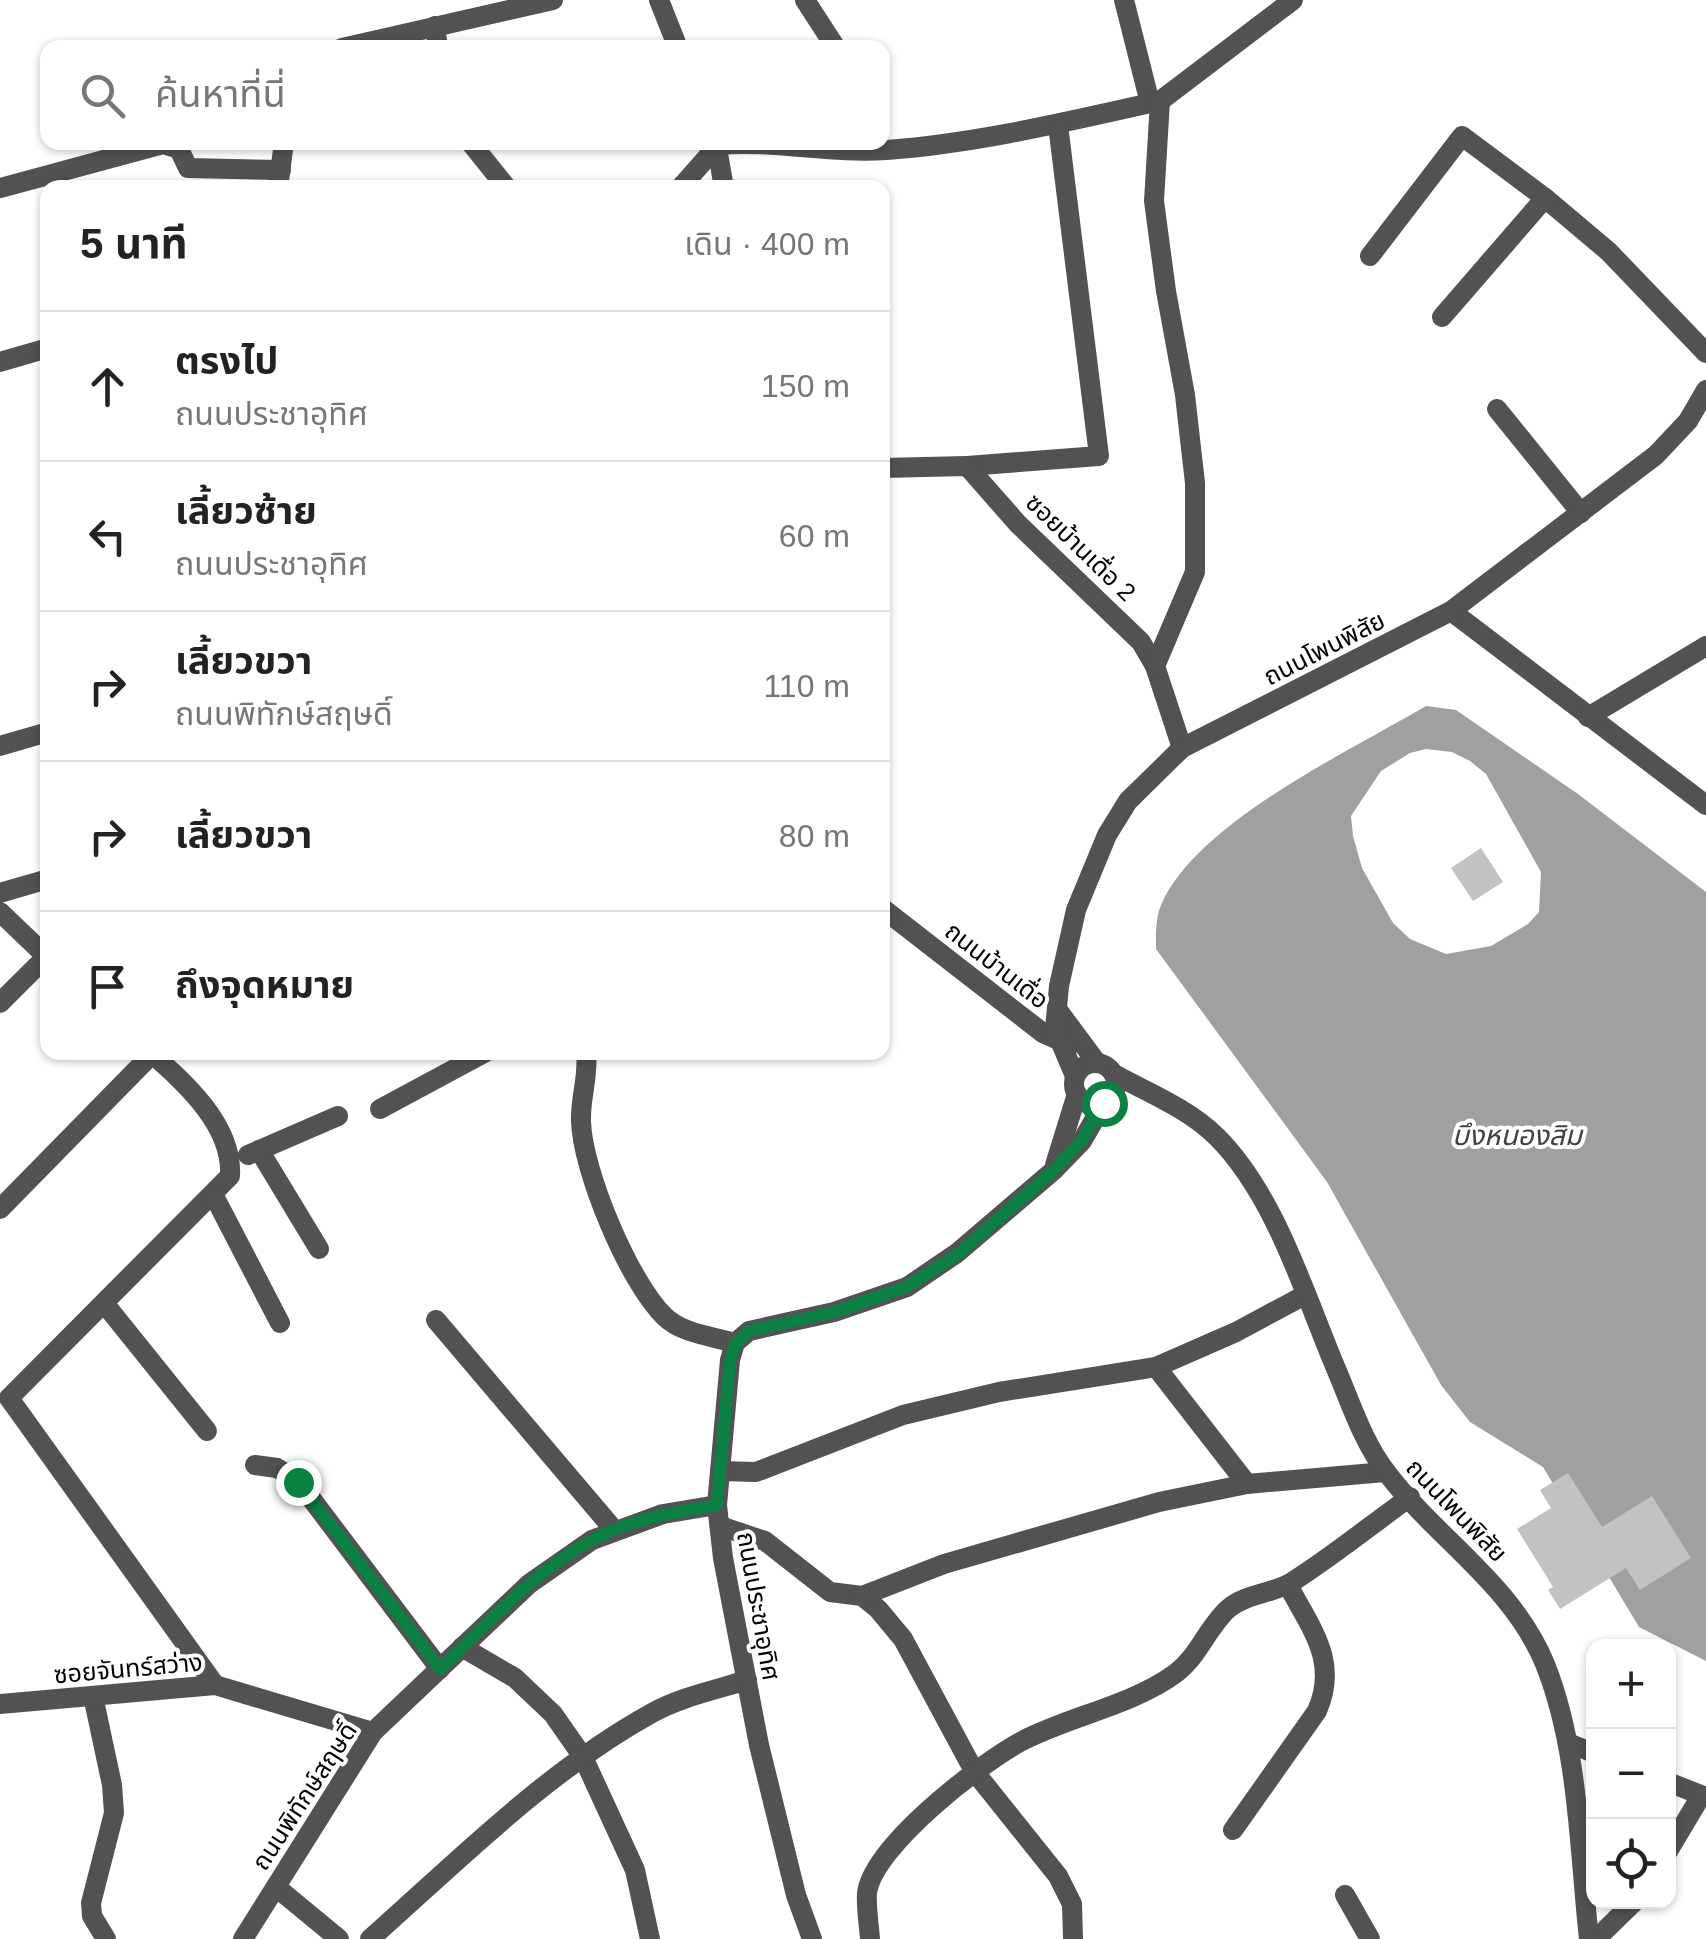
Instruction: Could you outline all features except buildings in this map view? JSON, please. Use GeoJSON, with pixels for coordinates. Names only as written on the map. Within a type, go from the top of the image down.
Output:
{"type":"FeatureCollection","features":[{"type":"Feature","properties":{"kind":"street"},"geometry":{"type":"LineString","coordinates":[[376,40],[553,0]]}},
{"type":"Feature","properties":{"kind":"street"},"geometry":{"type":"LineString","coordinates":[[659,0],[675,40]]}},
{"type":"Feature","properties":{"kind":"street"},"geometry":{"type":"LineString","coordinates":[[1124,0],[1155,102],[1154,201],[1186,395],[1195,483],[1195,572],[1155,666]]}},
{"type":"Feature","properties":{"kind":"street"},"geometry":{"type":"LineString","coordinates":[[890,145],[1058,125],[1155,102],[1268,8],[1293,0]]}},
{"type":"Feature","properties":{"kind":"street"},"geometry":{"type":"LineString","coordinates":[[808,1],[831,40]]}},
{"type":"Feature","properties":{"kind":"street"},"geometry":{"type":"LineString","coordinates":[[435,26],[437,40]]}},
{"type":"Feature","properties":{"kind":"street"},"geometry":{"type":"LineString","coordinates":[[890,468],[1099,456],[1058,125]]}},
{"type":"Feature","properties":{"kind":"street"},"geometry":{"type":"LineString","coordinates":[[1370,256],[1462,136],[1609,252],[1706,353]]}},
{"type":"Feature","properties":{"kind":"street"},"geometry":{"type":"LineString","coordinates":[[0,188],[141,150]]}},
{"type":"Feature","properties":{"kind":"street"},"geometry":{"type":"LineString","coordinates":[[179,150],[188,168],[280,179],[283,150]]}},
{"type":"Feature","properties":{"kind":"street"},"geometry":{"type":"LineString","coordinates":[[476,150],[501,180]]}},
{"type":"Feature","properties":{"kind":"street"},"geometry":{"type":"LineString","coordinates":[[687,180],[712,150]]}},
{"type":"Feature","properties":{"kind":"street"},"geometry":{"type":"LineString","coordinates":[[718,150],[723,180]]}},
{"type":"Feature","properties":{"kind":"street"},"geometry":{"type":"LineString","coordinates":[[1442,317],[1545,198]]}},
{"type":"Feature","properties":{"kind":"street"},"geometry":{"type":"LineString","coordinates":[[0,362],[40,350]]}},
{"type":"Feature","properties":{"kind":"street","name":"ถนนโพนพิสัย"},"geometry":{"type":"LineString","coordinates":[[1060,1043],[1055,1029],[1059,986],[1076,910],[1106,835],[1128,801],[1182,748],[1451,612],[1656,456],[1688,421],[1706,390]]}},
{"type":"Feature","properties":{"kind":"street"},"geometry":{"type":"LineString","coordinates":[[1497,409],[1581,513]]}},
{"type":"Feature","properties":{"kind":"street","name":"ซอยบ้านเดื่อ 2"},"geometry":{"type":"LineString","coordinates":[[967,466],[1018,524],[1131,630],[1155,666],[1182,748]]}},
{"type":"Feature","properties":{"kind":"street"},"geometry":{"type":"LineString","coordinates":[[1451,612],[1706,806]]}},
{"type":"Feature","properties":{"kind":"street"},"geometry":{"type":"LineString","coordinates":[[1588,717],[1706,646]]}},
{"type":"Feature","properties":{"kind":"street"},"geometry":{"type":"LineString","coordinates":[[0,746],[40,734]]}},
{"type":"Feature","properties":{"kind":"street"},"geometry":{"type":"LineString","coordinates":[[0,893],[40,880]]}},
{"type":"Feature","properties":{"kind":"street"},"geometry":{"type":"LineString","coordinates":[[0,912],[40,951]]}},
{"type":"Feature","properties":{"kind":"street","name":"ถนนบ้านเดื่อ"},"geometry":{"type":"LineString","coordinates":[[890,914],[1060,1043],[1100,1062]]}},
{"type":"Feature","properties":{"kind":"street"},"geometry":{"type":"LineString","coordinates":[[0,1003],[40,965]]}},
{"type":"Feature","properties":{"kind":"street"},"geometry":{"type":"LineString","coordinates":[[587,1060],[581,1119],[584,1148],[634,1276],[664,1316],[680,1328],[736,1343],[749,1331],[834,1312],[906,1287],[958,1254],[1053,1171],[1082,1140],[1116,1088],[1057,1009]]}},
{"type":"Feature","properties":{"kind":"street"},"geometry":{"type":"LineString","coordinates":[[1060,1043],[1086,1103],[1168,1102]]}},
{"type":"Feature","properties":{"kind":"street"},"geometry":{"type":"LineString","coordinates":[[0,1209],[145,1060]]}},
{"type":"Feature","properties":{"kind":"street"},"geometry":{"type":"LineString","coordinates":[[160,1060],[211,1116],[231,1162],[230,1176],[5,1402],[216,1685]]}},
{"type":"Feature","properties":{"kind":"street"},"geometry":{"type":"LineString","coordinates":[[380,1108],[471,1060]]}},
{"type":"Feature","properties":{"kind":"street"},"geometry":{"type":"LineString","coordinates":[[1053,1171],[1084,1066],[1100,1062]]}},
{"type":"Feature","properties":{"kind":"street","name":"ถนนโพนพิสัย"},"geometry":{"type":"LineString","coordinates":[[1100,1062],[1168,1102],[1217,1137],[1244,1170],[1274,1220],[1358,1419],[1385,1472],[1504,1596],[1544,1663],[1568,1743],[1588,1939]]}},
{"type":"Feature","properties":{"kind":"street"},"geometry":{"type":"LineString","coordinates":[[231,1162],[338,1116]]}},
{"type":"Feature","properties":{"kind":"street"},"geometry":{"type":"LineString","coordinates":[[258,1150],[320,1249]]}},
{"type":"Feature","properties":{"kind":"street"},"geometry":{"type":"LineString","coordinates":[[212,1194],[280,1323]]}},
{"type":"Feature","properties":{"kind":"street"},"geometry":{"type":"LineString","coordinates":[[720,1471],[756,1472],[902,1415],[999,1392],[1156,1366],[1236,1332],[1305,1294]]}},
{"type":"Feature","properties":{"kind":"street"},"geometry":{"type":"LineString","coordinates":[[104,1303],[207,1431]]}},
{"type":"Feature","properties":{"kind":"street"},"geometry":{"type":"LineString","coordinates":[[436,1320],[615,1531]]}},
{"type":"Feature","properties":{"kind":"street","name":"ถนนประชาอุทิศ"},"geometry":{"type":"LineString","coordinates":[[736,1343],[730,1360],[718,1516],[747,1680],[796,1896],[812,1939]]}},
{"type":"Feature","properties":{"kind":"street"},"geometry":{"type":"LineString","coordinates":[[1156,1366],[1246,1484]]}},
{"type":"Feature","properties":{"kind":"street"},"geometry":{"type":"LineString","coordinates":[[255,1465],[277,1468],[298,1482],[440,1669]]}},
{"type":"Feature","properties":{"kind":"street"},"geometry":{"type":"LineString","coordinates":[[718,1516],[765,1540],[830,1592],[862,1596],[962,1559],[1160,1502],[1246,1484],[1385,1472]]}},
{"type":"Feature","properties":{"kind":"street"},"geometry":{"type":"LineString","coordinates":[[870,1939],[867,1890],[887,1856],[918,1820],[974,1771],[1024,1740],[1132,1695],[1176,1672],[1225,1611],[1241,1599],[1288,1585],[1410,1497]]}},
{"type":"Feature","properties":{"kind":"street","name":"ถนนพิทักษ์สฤษดิ์"},"geometry":{"type":"LineString","coordinates":[[243,1939],[374,1732],[530,1584],[592,1540],[615,1531],[663,1514],[718,1516]]}},
{"type":"Feature","properties":{"kind":"street"},"geometry":{"type":"LineString","coordinates":[[1232,1830],[1317,1711],[1326,1692],[1328,1672],[1322,1652],[1288,1585]]}},
{"type":"Feature","properties":{"kind":"street"},"geometry":{"type":"LineString","coordinates":[[862,1596],[902,1639],[974,1771],[1058,1876],[1072,1904],[1073,1939]]}},
{"type":"Feature","properties":{"kind":"street"},"geometry":{"type":"LineString","coordinates":[[462,1647],[516,1678],[554,1714],[583,1757],[635,1870],[650,1939]]}},
{"type":"Feature","properties":{"kind":"street"},"geometry":{"type":"LineString","coordinates":[[370,1939],[513,1812],[583,1757],[655,1710],[747,1680]]}},
{"type":"Feature","properties":{"kind":"street","name":"ซอยจันทร์สว่าง"},"geometry":{"type":"LineString","coordinates":[[0,1704],[216,1685],[374,1732]]}},
{"type":"Feature","properties":{"kind":"street"},"geometry":{"type":"LineString","coordinates":[[93,1696],[114,1813],[91,1903],[92,1916],[106,1939]]}},
{"type":"Feature","properties":{"kind":"street"},"geometry":{"type":"LineString","coordinates":[[1568,1743],[1586,1750]]}},
{"type":"Feature","properties":{"kind":"street"},"geometry":{"type":"LineString","coordinates":[[1676,1785],[1704,1796],[1676,1839]]}},
{"type":"Feature","properties":{"kind":"street"},"geometry":{"type":"LineString","coordinates":[[276,1887],[339,1939]]}},
{"type":"Feature","properties":{"kind":"street"},"geometry":{"type":"LineString","coordinates":[[1345,1895],[1370,1939]]}},
{"type":"Feature","properties":{"kind":"street"},"geometry":{"type":"LineString","coordinates":[[1596,1939],[1627,1909]]}},
{"type":"Feature","properties":{"kind":"water","name":"บึงหนองสิม"},"geometry":{"type":"Polygon","coordinates":[[[1426,706],[1456,710],[1578,794],[1706,892],[1706,1661],[1676,1646],[1676,1639],[1663,1639],[1639,1627],[1543,1467],[1470,1422],[1441,1385],[1327,1182],[1156,949],[1162,903],[1181,873],[1241,817],[1426,706]],[[1426,749],[1410,753],[1381,771],[1351,816],[1362,868],[1393,923],[1410,939],[1446,954],[1491,946],[1528,924],[1539,912],[1541,872],[1486,774],[1452,752],[1426,749]]]}},
{"type":"Feature","properties":{"kind":"route"},"geometry":{"type":"LineString","coordinates":[[298,1482],[440,1669],[530,1584],[592,1540],[663,1514],[717,1505],[730,1360],[736,1343],[749,1331],[834,1312],[906,1287],[958,1254],[1053,1171],[1082,1140],[1104,1103]]}}]}
